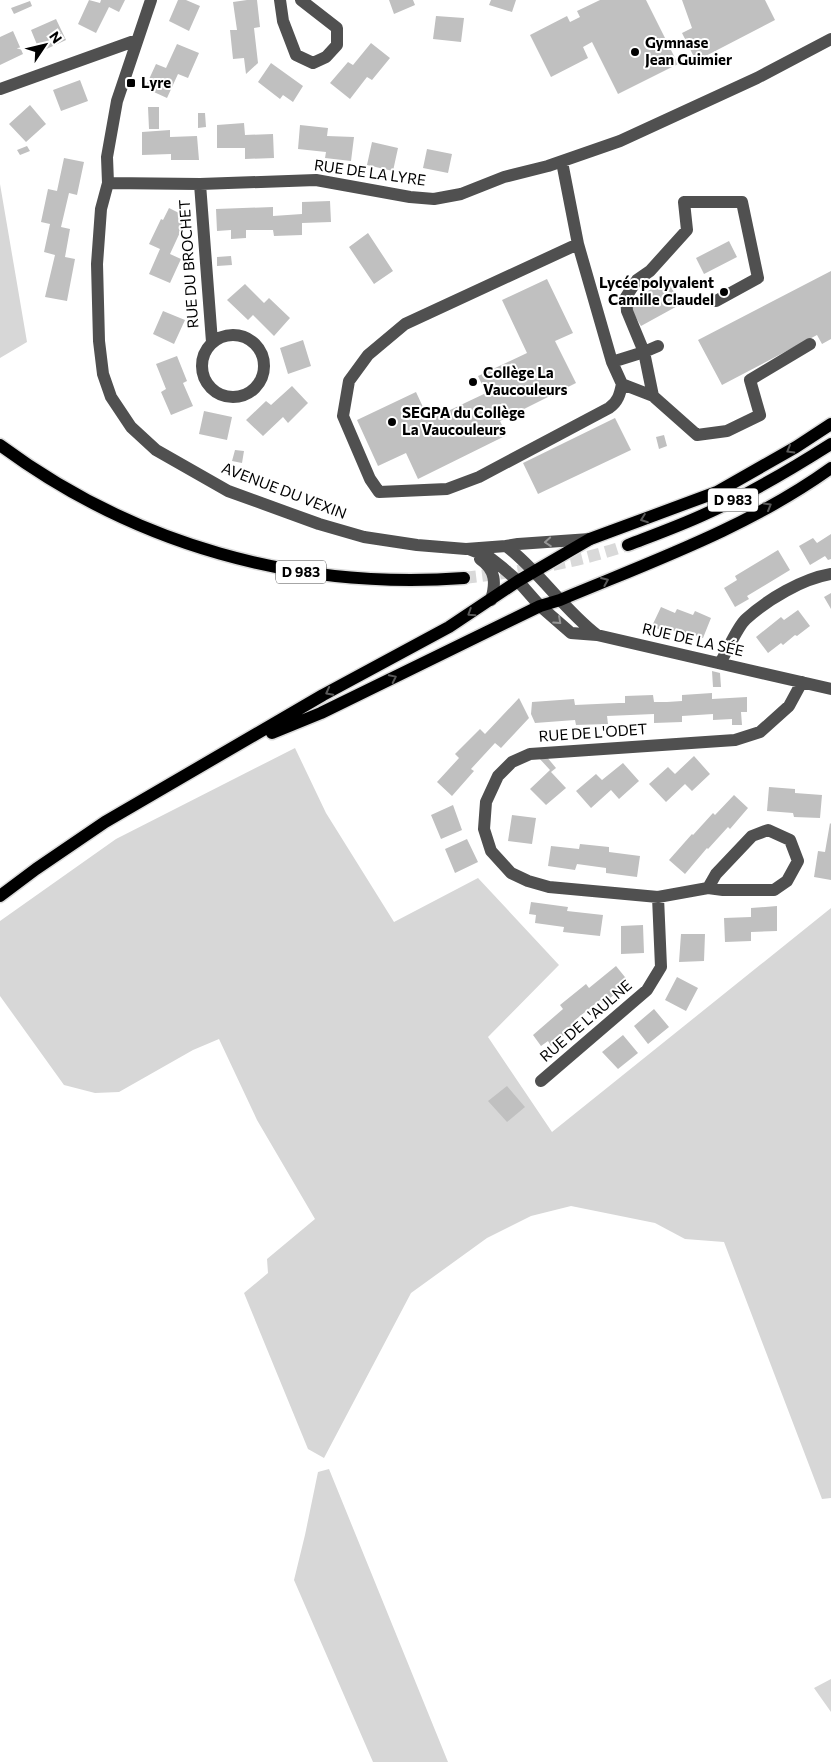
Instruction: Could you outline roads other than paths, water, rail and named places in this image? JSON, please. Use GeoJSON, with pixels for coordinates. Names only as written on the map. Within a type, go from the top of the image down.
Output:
{"type":"FeatureCollection","features":[{"type":"Feature","properties":{"kind":"main road"},"geometry":{"type":"LineString","coordinates":[[0,896],[105,822],[324,695],[449,628],[518,582],[590,539],[717,492],[796,447],[831,424]]}},
{"type":"Feature","properties":{"kind":"main road","name":"D 983"},"geometry":{"type":"LineString","coordinates":[[628,545],[722,506],[831,444]]}},
{"type":"Feature","properties":{"kind":"main road","name":"D 983"},"geometry":{"type":"LineString","coordinates":[[0,445],[47,477],[94,504],[145,528],[228,556],[293,571],[340,577],[400,580],[464,578]]}},
{"type":"Feature","properties":{"kind":"main road"},"geometry":{"type":"LineString","coordinates":[[237,746],[321,713],[540,606],[560,600],[708,538],[745,520],[831,468]]}},
{"type":"Feature","properties":{"kind":"street","name":"AVENUE DU VEXIN"},"geometry":{"type":"LineString","coordinates":[[150,0],[117,101],[107,157],[108,183],[101,209],[97,264],[99,341],[103,374],[111,396],[131,428],[156,450],[228,490],[319,524],[364,538],[417,545],[466,548],[590,539]]}},
{"type":"Feature","properties":{"kind":"street"},"geometry":{"type":"LineString","coordinates":[[280,0],[283,21],[296,55],[313,63],[326,57],[337,45],[336,28],[300,0]]}},
{"type":"Feature","properties":{"kind":"street"},"geometry":{"type":"LineString","coordinates":[[0,89],[137,40]]}},
{"type":"Feature","properties":{"kind":"street","name":"RUE DE LA LYRE"},"geometry":{"type":"LineString","coordinates":[[108,183],[200,184],[316,180],[410,197],[434,198],[461,194],[504,176],[562,162],[620,141],[757,78],[831,40]]}},
{"type":"Feature","properties":{"kind":"street"},"geometry":{"type":"LineString","coordinates":[[562,162],[578,244],[612,362],[622,384],[620,396],[609,408],[479,477],[447,489],[379,492],[370,479],[343,416],[349,381],[368,356],[405,324],[578,244]]}},
{"type":"Feature","properties":{"kind":"street","name":"RUE DU BROCHET"},"geometry":{"type":"LineString","coordinates":[[200,184],[212,342],[205,350],[201,369],[204,379],[210,387],[228,397],[238,397],[247,394],[255,388],[263,374],[264,358],[252,340],[242,335],[231,334],[220,336],[212,342]]}},
{"type":"Feature","properties":{"kind":"street"},"geometry":{"type":"LineString","coordinates":[[653,396],[644,352],[627,311],[626,297],[637,280],[650,271],[687,230],[684,202],[742,202],[758,278],[716,301]]}},
{"type":"Feature","properties":{"kind":"street"},"geometry":{"type":"LineString","coordinates":[[622,384],[653,396],[697,435],[727,431],[760,414],[750,380],[810,344]]}},
{"type":"Feature","properties":{"kind":"street"},"geometry":{"type":"LineString","coordinates":[[612,362],[658,346]]}},
{"type":"Feature","properties":{"kind":"street"},"geometry":{"type":"LineString","coordinates":[[506,546],[536,572],[560,600]]}},
{"type":"Feature","properties":{"kind":"street"},"geometry":{"type":"LineString","coordinates":[[466,548],[489,557],[518,582],[540,606],[572,633],[597,635]]}},
{"type":"Feature","properties":{"kind":"street"},"geometry":{"type":"LineString","coordinates":[[466,548],[488,564],[494,576],[495,588],[491,600]]}},
{"type":"Feature","properties":{"kind":"street"},"geometry":{"type":"LineString","coordinates":[[720,663],[745,620],[786,590],[820,576],[831,574]]}},
{"type":"Feature","properties":{"kind":"street","name":"RUE DE LA SÉE"},"geometry":{"type":"LineString","coordinates":[[560,600],[586,627],[597,635],[831,689]]}},
{"type":"Feature","properties":{"kind":"street","name":"RUE DE L'ODET"},"geometry":{"type":"LineString","coordinates":[[708,888],[716,874],[752,836],[768,830],[790,840],[798,861],[787,881],[774,890],[723,890],[708,888],[658,897],[549,887],[528,882],[511,873],[490,851],[484,828],[486,802],[498,776],[512,762],[530,754],[735,740],[760,732],[789,706],[802,682]]}},
{"type":"Feature","properties":{"kind":"street","name":"RUE DE L'AULNE"},"geometry":{"type":"LineString","coordinates":[[541,1081],[647,990],[661,967],[658,897]]}},
{"type":"Feature","properties":{"kind":"tunnel"},"geometry":{"type":"LineString","coordinates":[[464,578],[547,566],[607,552],[628,545]]}},
{"type":"Feature","properties":{"kind":"place","name":"Gymnase Jean Guimier"},"geometry":{"type":"Point","coordinates":[635,52]}},
{"type":"Feature","properties":{"kind":"place","name":"Lyre"},"geometry":{"type":"Point","coordinates":[131,83]}},
{"type":"Feature","properties":{"kind":"place","name":"Lycée polyvalent Camille Claudel"},"geometry":{"type":"Point","coordinates":[724,292]}},
{"type":"Feature","properties":{"kind":"place","name":"Collège La Vaucouleurs"},"geometry":{"type":"Point","coordinates":[473,382]}},
{"type":"Feature","properties":{"kind":"place","name":"SEGPA du Collège La Vaucouleurs"},"geometry":{"type":"Point","coordinates":[392,422]}}]}
